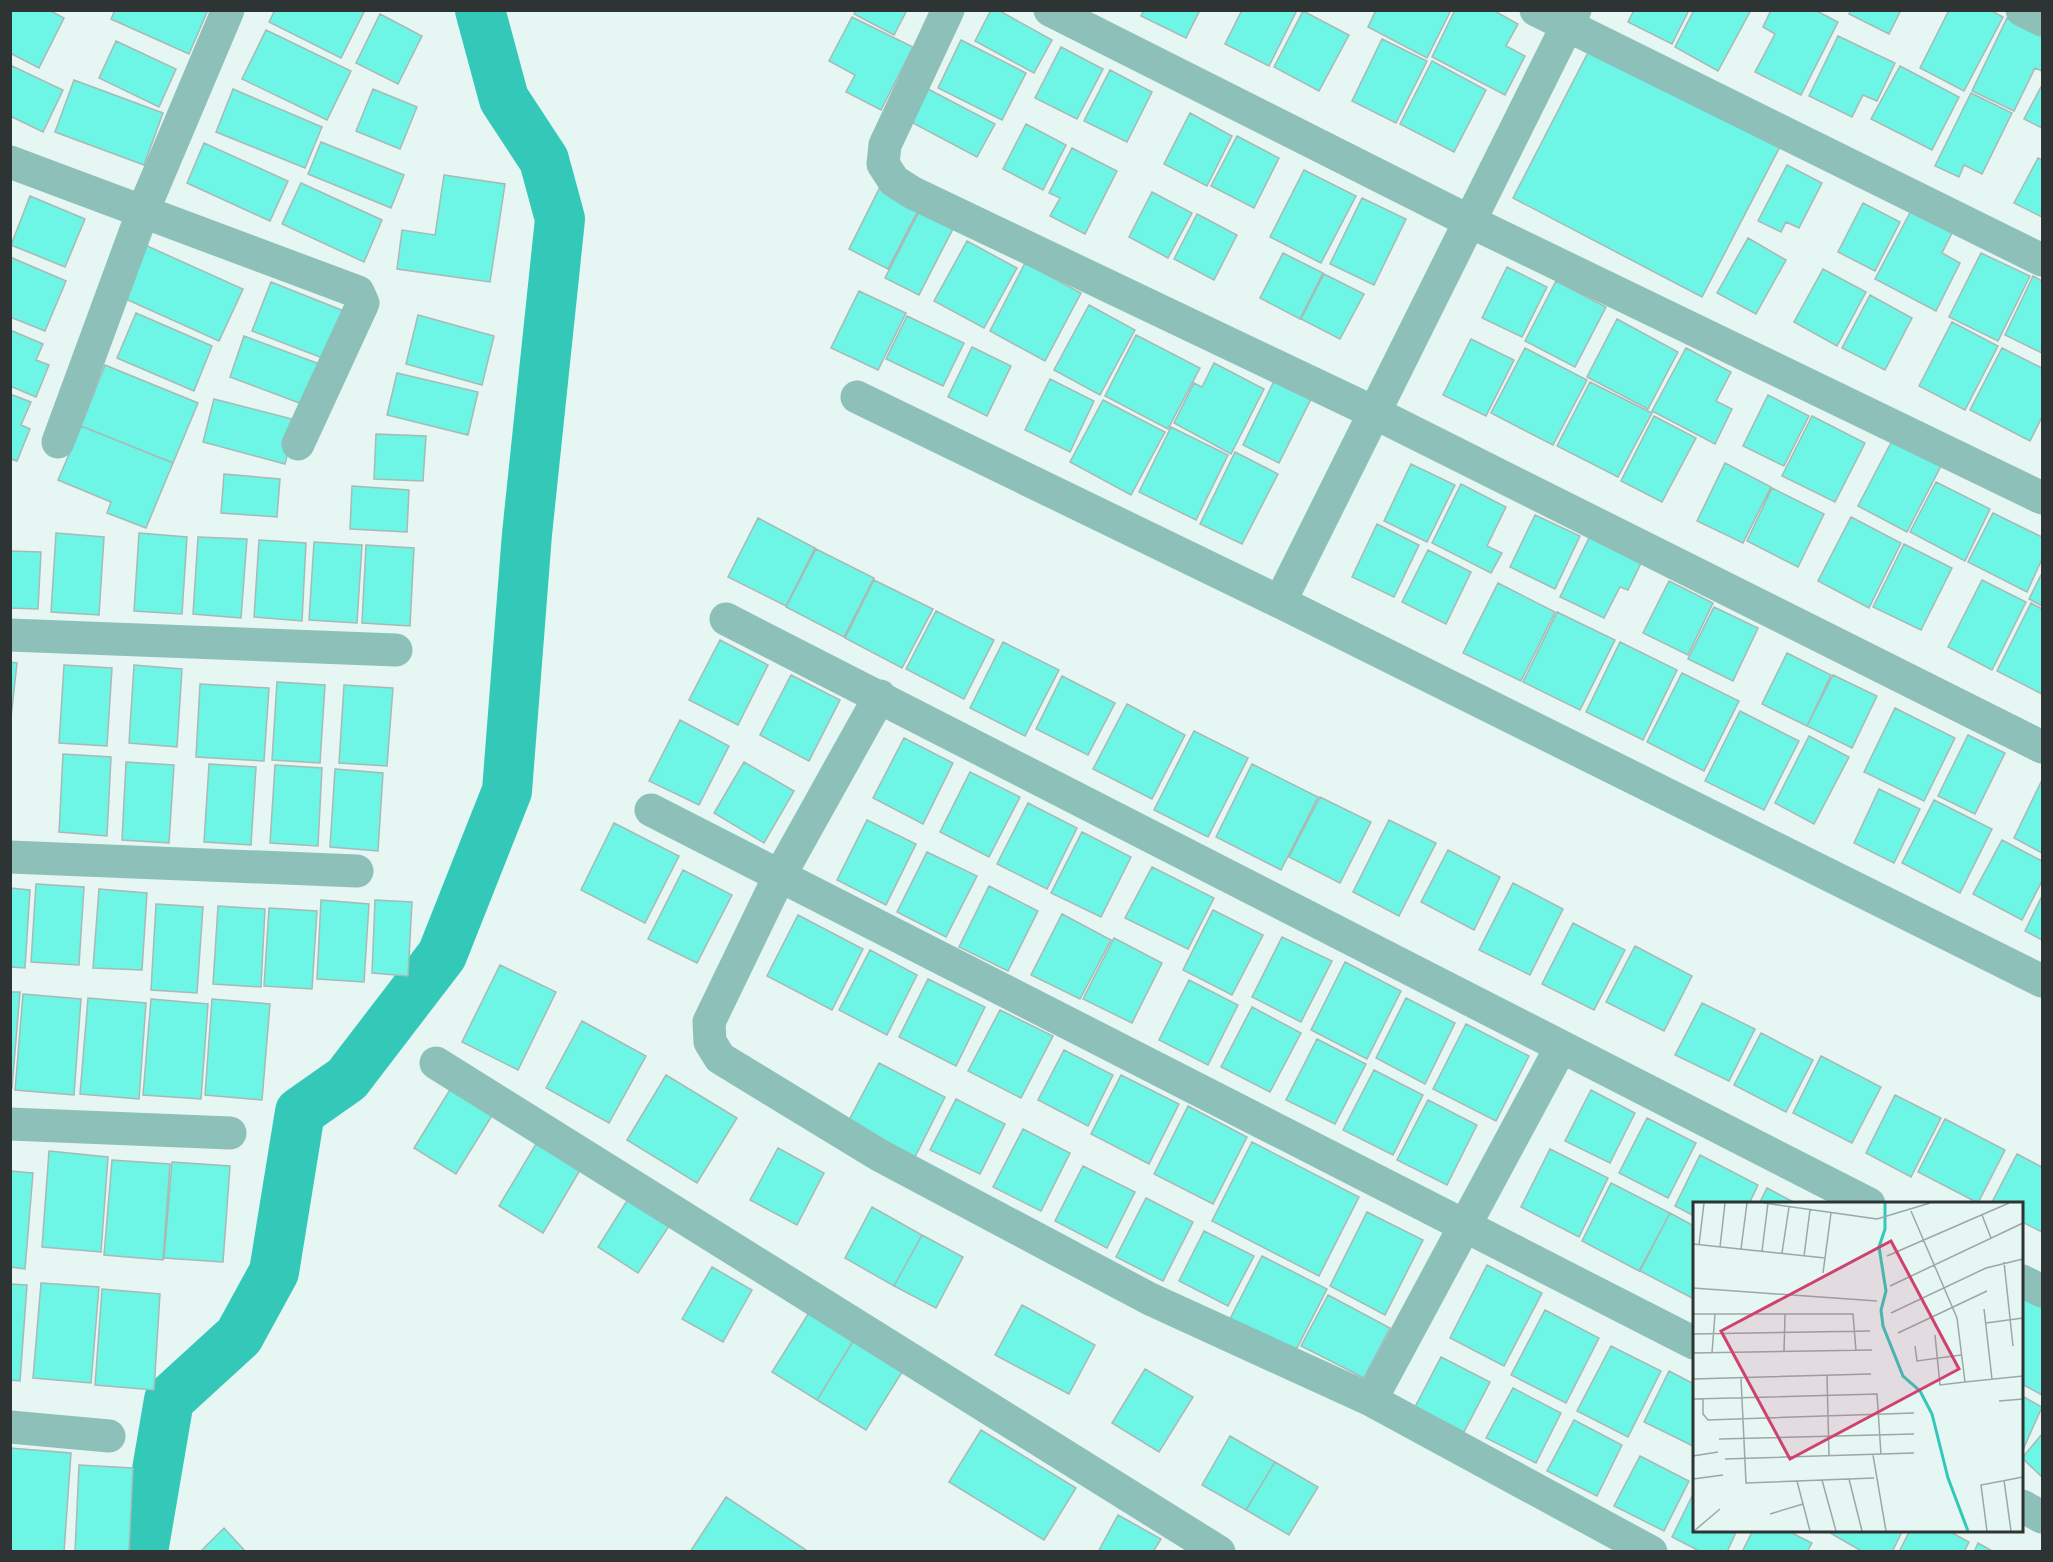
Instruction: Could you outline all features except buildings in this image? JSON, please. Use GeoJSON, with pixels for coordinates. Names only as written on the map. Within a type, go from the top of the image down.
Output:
{"type":"FeatureCollection","features":[{"type":"Feature","properties":{"kind":"street"},"geometry":{"type":"LineString","coordinates":[[58,442],[143,211],[228,10]]}},
{"type":"Feature","properties":{"kind":"street"},"geometry":{"type":"LineString","coordinates":[[948,10],[885,145],[883,164],[894,181],[913,193],[1373,412],[2043,747]]}},
{"type":"Feature","properties":{"kind":"street"},"geometry":{"type":"LineString","coordinates":[[1050,10],[1471,222],[2043,498]]}},
{"type":"Feature","properties":{"kind":"street"},"geometry":{"type":"LineString","coordinates":[[1536,10],[1571,19],[2043,260]]}},
{"type":"Feature","properties":{"kind":"street"},"geometry":{"type":"LineString","coordinates":[[2022,10],[2043,20]]}},
{"type":"Feature","properties":{"kind":"street"},"geometry":{"type":"LineString","coordinates":[[1280,602],[1571,19]]}},
{"type":"Feature","properties":{"kind":"street"},"geometry":{"type":"LineString","coordinates":[[10,162],[358,292],[363,303],[298,444]]}},
{"type":"Feature","properties":{"kind":"street"},"geometry":{"type":"LineString","coordinates":[[857,396],[1280,602],[2043,981]]}},
{"type":"Feature","properties":{"kind":"street"},"geometry":{"type":"LineString","coordinates":[[726,619],[1867,1202]]}},
{"type":"Feature","properties":{"kind":"street"},"geometry":{"type":"LineString","coordinates":[[10,635],[396,650]]}},
{"type":"Feature","properties":{"kind":"street"},"geometry":{"type":"LineString","coordinates":[[880,696],[779,877],[709,1022],[710,1042],[720,1058],[879,1155],[1150,1299],[1371,1400],[1651,1551]]}},
{"type":"Feature","properties":{"kind":"street"},"geometry":{"type":"LineString","coordinates":[[651,810],[1462,1226],[1693,1341]]}},
{"type":"Feature","properties":{"kind":"street"},"geometry":{"type":"LineString","coordinates":[[10,856],[357,871]]}},
{"type":"Feature","properties":{"kind":"street"},"geometry":{"type":"LineString","coordinates":[[1371,1400],[1462,1226],[1561,1047]]}},
{"type":"Feature","properties":{"kind":"street"},"geometry":{"type":"LineString","coordinates":[[436,1063],[1219,1551]]}},
{"type":"Feature","properties":{"kind":"street"},"geometry":{"type":"LineString","coordinates":[[10,1124],[230,1133]]}},
{"type":"Feature","properties":{"kind":"street"},"geometry":{"type":"LineString","coordinates":[[2023,1281],[2043,1291]]}},
{"type":"Feature","properties":{"kind":"street"},"geometry":{"type":"LineString","coordinates":[[10,1427],[109,1437]]}},
{"type":"Feature","properties":{"kind":"street"},"geometry":{"type":"LineString","coordinates":[[2023,1507],[2043,1517]]}},
{"type":"Feature","properties":{"kind":"waterway"},"geometry":{"type":"LineString","coordinates":[[143,1552],[169,1400],[239,1336],[274,1272],[300,1112],[347,1079],[442,955],[507,791],[527,534],[560,219],[544,160],[504,99],[480,10]]}}]}
